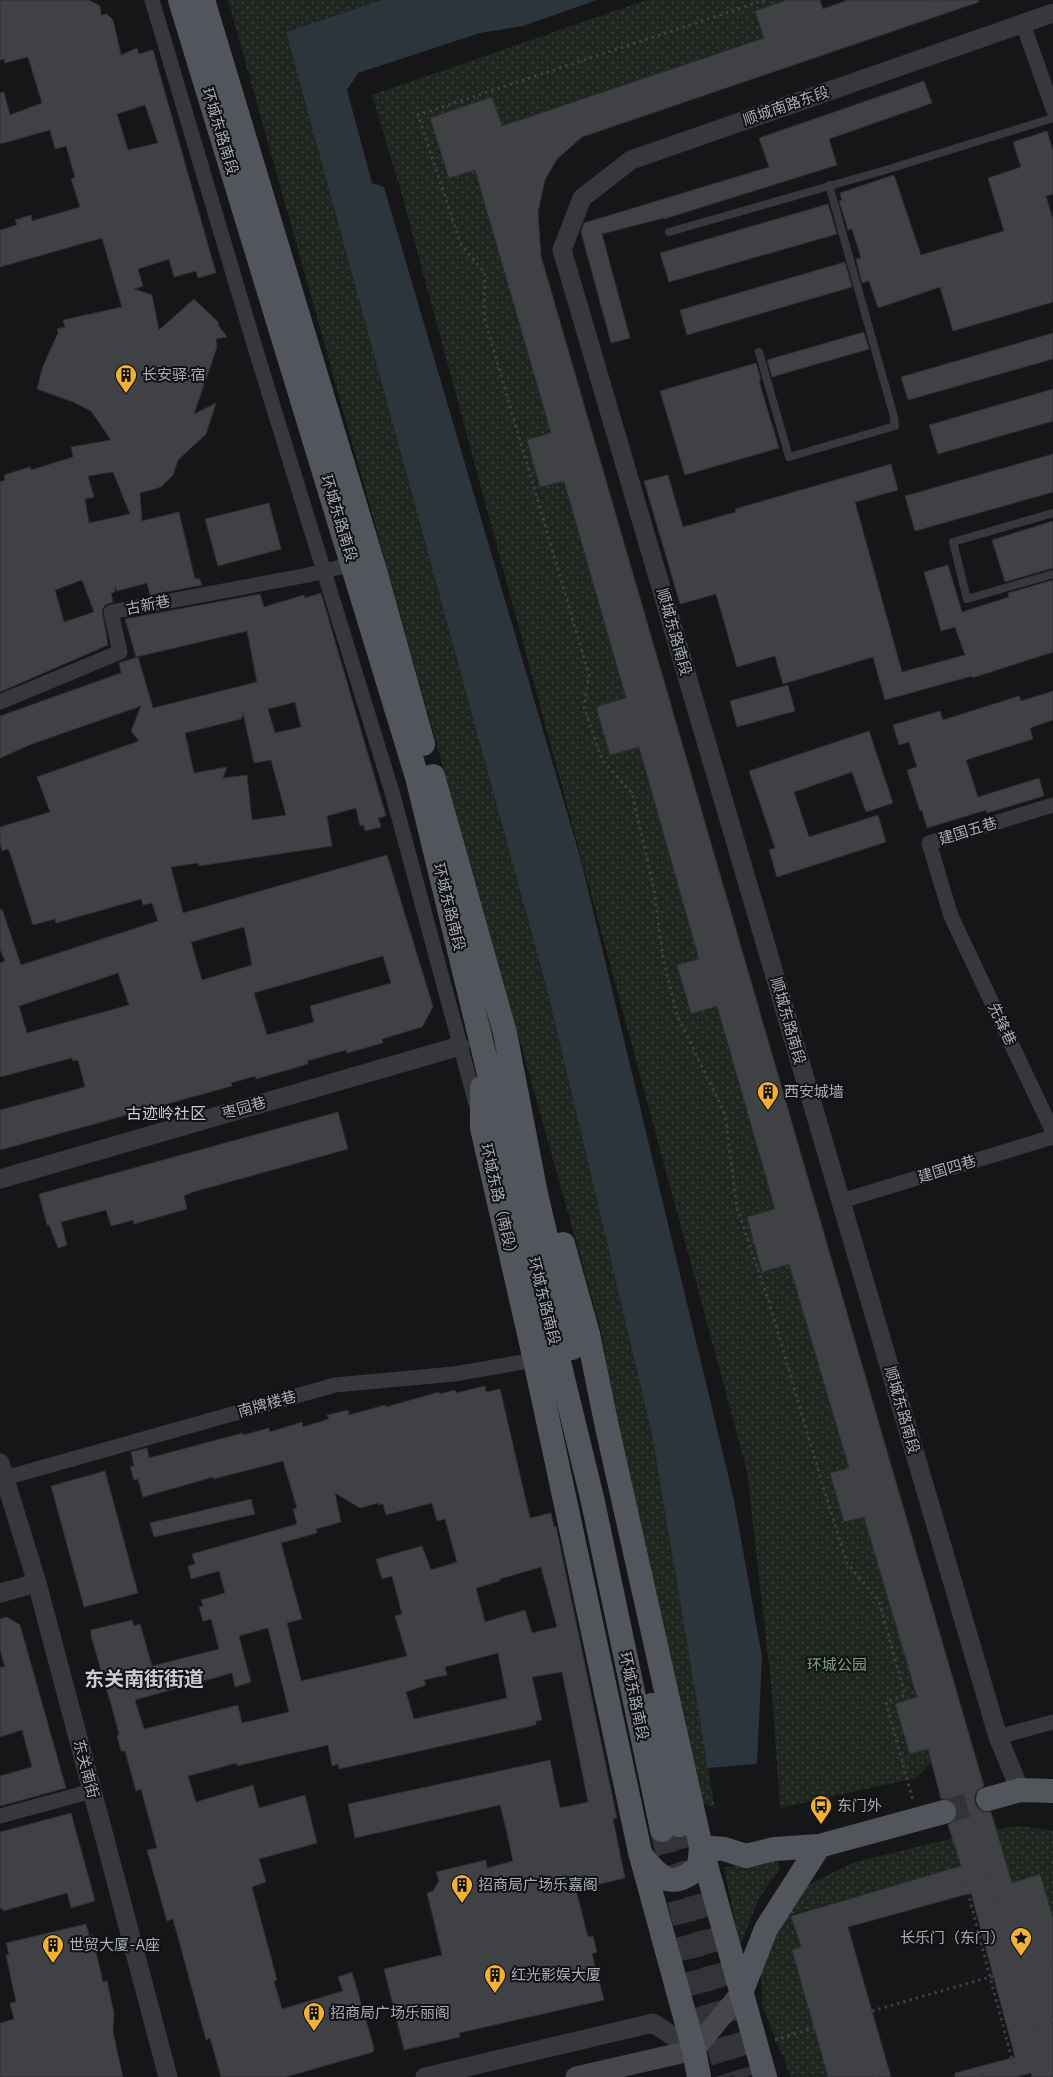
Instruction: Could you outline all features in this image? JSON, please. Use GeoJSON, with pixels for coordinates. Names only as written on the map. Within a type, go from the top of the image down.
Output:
{"type":"FeatureCollection","features":[{"type":"Feature","properties":{"kind":"main road","name":"环城东路南段"},"geometry":{"type":"LineString","coordinates":[[180,0],[417,777],[470,1044],[593,1502],[671,1828],[536,1194],[505,1033],[376,574],[203,0]]}},
{"type":"Feature","properties":{"kind":"main road"},"geometry":{"type":"LineString","coordinates":[[505,1033],[588,1334],[701,1847],[764,2077]]}},
{"type":"Feature","properties":{"kind":"main road","name":"环城东路（南段）"},"geometry":{"type":"LineString","coordinates":[[470,1044],[482,1128],[536,1360],[640,1852],[694,2050],[698,2077]]}},
{"type":"Feature","properties":{"kind":"main road"},"geometry":{"type":"LineString","coordinates":[[988,1799],[1020,1790],[1053,1791]]}},
{"type":"Feature","properties":{"kind":"main road"},"geometry":{"type":"LineString","coordinates":[[701,1847],[724,1849],[746,1856],[774,1849],[819,1846],[944,1812]]}},
{"type":"Feature","properties":{"kind":"main road"},"geometry":{"type":"LineString","coordinates":[[576,2077],[694,2050],[741,1994],[766,1929],[819,1846]]}},
{"type":"Feature","properties":{"kind":"main road"},"geometry":{"type":"LineString","coordinates":[[640,1852],[653,1870],[665,1879],[679,1881],[687,1878],[699,1868],[701,1847]]}},
{"type":"Feature","properties":{"kind":"street"},"geometry":{"type":"LineString","coordinates":[[152,0],[323,571],[470,1044]]}},
{"type":"Feature","properties":{"kind":"street","name":"顺城南路东段"},"geometry":{"type":"LineString","coordinates":[[562,250],[582,198],[631,160],[1053,14]]}},
{"type":"Feature","properties":{"kind":"street"},"geometry":{"type":"LineString","coordinates":[[1023,24],[1053,109]]}},
{"type":"Feature","properties":{"kind":"street","name":"顺城东路南段"},"geometry":{"type":"LineString","coordinates":[[562,250],[998,1736],[1020,1790]]}},
{"type":"Feature","properties":{"kind":"street","name":"古新巷"},"geometry":{"type":"LineString","coordinates":[[0,702],[120,652],[111,612],[353,564]]}},
{"type":"Feature","properties":{"kind":"street","name":"建国五巷"},"geometry":{"type":"LineString","coordinates":[[951,916],[929,843],[1053,805]]}},
{"type":"Feature","properties":{"kind":"street","name":"先锋巷"},"geometry":{"type":"LineString","coordinates":[[951,916],[1053,1132]]}},
{"type":"Feature","properties":{"kind":"street","name":"枣园巷"},"geometry":{"type":"LineString","coordinates":[[0,1179],[470,1044]]}},
{"type":"Feature","properties":{"kind":"street","name":"建国四巷"},"geometry":{"type":"LineString","coordinates":[[841,1201],[1053,1137]]}},
{"type":"Feature","properties":{"kind":"street","name":"南牌楼巷"},"geometry":{"type":"LineString","coordinates":[[3,1470],[335,1385],[454,1374],[536,1360]]}},
{"type":"Feature","properties":{"kind":"street","name":"东关南街"},"geometry":{"type":"LineString","coordinates":[[3,1470],[37,1583],[168,2077]]}},
{"type":"Feature","properties":{"kind":"street"},"geometry":{"type":"LineString","coordinates":[[0,1593],[37,1583]]}},
{"type":"Feature","properties":{"kind":"street"},"geometry":{"type":"LineString","coordinates":[[998,1736],[1053,1722]]}},
{"type":"Feature","properties":{"kind":"street"},"geometry":{"type":"LineString","coordinates":[[0,1816],[92,1791]]}},
{"type":"Feature","properties":{"kind":"street"},"geometry":{"type":"LineString","coordinates":[[425,2077],[653,2023],[694,2050]]}},
{"type":"Feature","properties":{"kind":"lane"},"geometry":{"type":"LineString","coordinates":[[669,232],[889,169],[1053,118]]}},
{"type":"Feature","properties":{"kind":"lane"},"geometry":{"type":"LineString","coordinates":[[759,352],[789,457],[895,426],[829,185]]}},
{"type":"Feature","properties":{"kind":"lane"},"geometry":{"type":"LineString","coordinates":[[1053,513],[952,542],[968,599],[1053,574]]}},
{"type":"Feature","properties":{"kind":"path"},"geometry":{"type":"LineString","coordinates":[[765,0],[418,116],[460,245],[485,272],[484,317],[590,675],[584,707],[602,760],[632,793],[654,890],[663,958],[677,1015],[725,1114],[737,1208],[769,1302],[824,1490],[847,1563],[879,1601],[905,1695],[886,1702],[918,1818]]}},
{"type":"Feature","properties":{"kind":"path"},"geometry":{"type":"LineString","coordinates":[[877,2077],[835,1919],[989,1874]]}},
{"type":"Feature","properties":{"kind":"path"},"geometry":{"type":"LineString","coordinates":[[965,1881],[992,1977],[1014,2067]]}},
{"type":"Feature","properties":{"kind":"path"},"geometry":{"type":"LineString","coordinates":[[997,1901],[1032,1894],[1053,1972]]}},
{"type":"Feature","properties":{"kind":"path"},"geometry":{"type":"LineString","coordinates":[[872,2012],[992,1977]]}},
{"type":"Feature","properties":{"kind":"path"},"geometry":{"type":"LineString","coordinates":[[1033,2026],[1053,2020]]}},
{"type":"Feature","properties":{"kind":"path"},"geometry":{"type":"LineString","coordinates":[[754,2042],[775,2040],[814,2028]]}},
{"type":"Feature","properties":{"kind":"path"},"geometry":{"type":"LineString","coordinates":[[976,2077],[1042,2059]]}},
{"type":"Feature","properties":{"kind":"green space"},"geometry":{"type":"Polygon","coordinates":[[[228,0],[382,0],[286,32],[549,997],[652,1435],[715,1808],[693,1800],[619,1434],[601,1330],[228,0]]]}},
{"type":"Feature","properties":{"kind":"green space","name":"环城公园"},"geometry":{"type":"Polygon","coordinates":[[[647,0],[787,0],[755,11],[764,38],[502,126],[491,97],[430,119],[449,178],[475,170],[551,433],[527,440],[540,487],[564,481],[626,698],[597,707],[639,747],[699,959],[677,965],[690,1013],[717,1006],[775,1209],[747,1217],[762,1271],[789,1264],[849,1468],[830,1473],[844,1522],[864,1517],[917,1697],[895,1705],[910,1754],[928,1749],[932,1762],[916,1778],[780,1808],[772,1693],[747,1471],[402,195],[372,95],[647,0]]]}},
{"type":"Feature","properties":{"kind":"green space"},"geometry":{"type":"Polygon","coordinates":[[[1022,1826],[1053,1831],[1053,1918],[1040,1874],[1012,1883],[996,1829],[1022,1826]]]}},
{"type":"Feature","properties":{"kind":"green space"},"geometry":{"type":"Polygon","coordinates":[[[953,1838],[961,1866],[790,1915],[801,1947],[792,1950],[828,2077],[791,2077],[763,2008],[760,1965],[794,1892],[852,1863],[953,1838]]]}},
{"type":"Feature","properties":{"kind":"green space"},"geometry":{"type":"Polygon","coordinates":[[[777,1856],[779,1870],[759,1898],[740,1946],[724,1868],[777,1856]]]}},
{"type":"Feature","properties":{"kind":"shaded area"},"geometry":{"type":"Polygon","coordinates":[[[382,0],[597,0],[523,26],[480,33],[358,73],[347,90],[372,183],[384,187],[581,860],[734,1500],[762,1657],[757,1764],[708,1768],[652,1435],[549,997],[286,32],[382,0]]]}},
{"type":"Feature","properties":{"kind":"building"},"geometry":{"type":"Polygon","coordinates":[[[0,0],[89,0],[100,6],[101,15],[107,14],[113,20],[121,55],[137,48],[139,54],[153,50],[216,273],[198,278],[196,271],[174,277],[169,259],[138,269],[143,286],[134,289],[152,295],[159,330],[194,299],[219,323],[218,325],[227,337],[216,339],[217,347],[194,414],[216,403],[206,434],[178,460],[173,475],[161,487],[140,493],[142,521],[179,512],[195,579],[199,578],[202,585],[150,595],[147,583],[117,591],[115,586],[115,592],[111,593],[113,602],[105,605],[102,610],[108,645],[0,692],[0,482],[5,480],[4,475],[30,467],[31,470],[73,457],[71,447],[111,440],[91,411],[73,402],[37,389],[43,366],[58,333],[57,329],[65,327],[63,320],[122,307],[102,238],[0,267],[0,230],[17,225],[15,220],[31,215],[32,221],[80,207],[71,179],[75,177],[66,146],[55,149],[50,130],[0,144],[0,93],[4,92],[10,115],[42,103],[28,57],[5,63],[4,59],[0,60],[0,0]],[[145,105],[117,114],[128,150],[158,143],[145,105]],[[113,472],[88,476],[94,497],[85,499],[89,523],[130,514],[113,472]],[[82,580],[55,590],[64,622],[94,612],[82,580]]]}},
{"type":"Feature","properties":{"kind":"building","name":"西安城墙"},"geometry":{"type":"Polygon","coordinates":[[[787,0],[820,0],[823,9],[848,0],[978,0],[979,2],[582,137],[557,159],[545,180],[538,212],[541,256],[984,1786],[975,1795],[975,1803],[984,1812],[991,1812],[1012,1883],[1040,1874],[1053,1918],[1053,2077],[1032,2077],[1031,2073],[1016,2077],[955,2077],[955,2073],[1015,2057],[971,1893],[848,1927],[891,2077],[828,2077],[792,1950],[801,1947],[791,1916],[961,1866],[948,1825],[957,1816],[957,1809],[953,1802],[941,1799],[928,1749],[910,1754],[895,1704],[917,1697],[864,1517],[844,1522],[830,1473],[849,1468],[789,1264],[762,1272],[747,1217],[775,1209],[717,1006],[691,1014],[677,965],[699,959],[639,747],[610,755],[596,707],[626,698],[564,481],[540,487],[527,440],[551,433],[475,170],[449,178],[430,118],[492,97],[502,126],[764,38],[755,11],[787,0]]]}},
{"type":"Feature","properties":{"kind":"building"},"geometry":{"type":"Polygon","coordinates":[[[924,81],[932,103],[829,139],[837,165],[664,219],[602,234],[630,338],[611,343],[581,232],[584,223],[769,167],[759,138],[924,81]]]}},
{"type":"Feature","properties":{"kind":"building"},"geometry":{"type":"Polygon","coordinates":[[[1047,131],[1053,151],[1053,194],[1046,196],[1053,219],[1053,302],[953,331],[940,287],[878,308],[869,281],[862,283],[856,259],[861,258],[852,229],[848,230],[839,201],[842,200],[840,193],[894,175],[921,255],[1004,231],[988,178],[1021,167],[1013,142],[1047,131]]]}},
{"type":"Feature","properties":{"kind":"building"},"geometry":{"type":"Polygon","coordinates":[[[828,204],[837,234],[669,282],[660,253],[828,204]]]}},
{"type":"Feature","properties":{"kind":"building"},"geometry":{"type":"Polygon","coordinates":[[[845,262],[852,287],[687,335],[680,310],[845,262]]]}},
{"type":"Feature","properties":{"kind":"building"},"geometry":{"type":"Polygon","coordinates":[[[864,332],[869,349],[772,377],[767,360],[864,332]]]}},
{"type":"Feature","properties":{"kind":"building"},"geometry":{"type":"Polygon","coordinates":[[[1053,333],[1053,359],[908,400],[901,377],[1053,333]]]}},
{"type":"Feature","properties":{"kind":"building"},"geometry":{"type":"Polygon","coordinates":[[[756,363],[761,380],[759,381],[779,448],[685,475],[660,391],[756,363]]]}},
{"type":"Feature","properties":{"kind":"building"},"geometry":{"type":"Polygon","coordinates":[[[1053,389],[1053,421],[938,454],[929,425],[1053,389]]]}},
{"type":"Feature","properties":{"kind":"building"},"geometry":{"type":"Polygon","coordinates":[[[1053,454],[1053,492],[915,531],[905,496],[1053,454]]]}},
{"type":"Feature","properties":{"kind":"building"},"geometry":{"type":"Polygon","coordinates":[[[891,464],[898,490],[855,502],[902,672],[965,655],[955,627],[941,631],[924,572],[948,565],[962,612],[1009,597],[1008,593],[1053,580],[1053,652],[972,678],[972,676],[885,700],[873,657],[783,684],[775,656],[737,667],[716,594],[680,604],[644,481],[668,475],[683,527],[736,512],[735,509],[891,464]]]}},
{"type":"Feature","properties":{"kind":"building"},"geometry":{"type":"Polygon","coordinates":[[[269,503],[281,549],[218,566],[205,519],[269,503]]]}},
{"type":"Feature","properties":{"kind":"building"},"geometry":{"type":"Polygon","coordinates":[[[1053,521],[1053,568],[1005,582],[992,540],[1053,521]]]}},
{"type":"Feature","properties":{"kind":"building"},"geometry":{"type":"Polygon","coordinates":[[[321,593],[386,816],[378,818],[381,827],[365,831],[364,825],[360,826],[356,808],[327,816],[332,846],[199,866],[198,863],[171,867],[183,913],[387,855],[433,1007],[422,1027],[382,1039],[383,1043],[347,1053],[346,1050],[307,1061],[308,1064],[256,1079],[255,1076],[231,1083],[232,1086],[0,1150],[0,1110],[85,1087],[78,1060],[73,1061],[72,1058],[0,1077],[0,963],[5,961],[0,949],[0,910],[2,909],[21,965],[158,921],[152,903],[143,905],[141,899],[56,923],[55,919],[33,925],[10,853],[8,849],[2,851],[0,843],[0,827],[50,812],[37,777],[139,741],[131,731],[141,706],[32,744],[0,758],[0,716],[121,673],[119,663],[138,657],[153,708],[257,682],[247,631],[136,657],[125,619],[260,594],[264,607],[304,595],[305,598],[321,593]],[[295,702],[268,709],[275,733],[301,727],[295,702]],[[243,713],[241,719],[185,733],[194,773],[227,767],[223,778],[247,775],[252,820],[286,815],[271,760],[254,763],[243,713]],[[244,927],[191,942],[202,980],[252,965],[244,927]],[[383,956],[254,993],[267,1035],[314,1022],[310,1006],[391,983],[383,956]],[[118,973],[19,1006],[27,1033],[129,1005],[118,973]]]}},
{"type":"Feature","properties":{"kind":"building"},"geometry":{"type":"Polygon","coordinates":[[[788,685],[795,711],[737,727],[730,701],[788,685]]]}},
{"type":"Feature","properties":{"kind":"building"},"geometry":{"type":"Polygon","coordinates":[[[1053,691],[1053,720],[1030,728],[1033,739],[966,760],[978,797],[1039,778],[1044,796],[987,813],[986,810],[927,828],[907,770],[917,767],[909,742],[899,745],[893,725],[940,711],[943,720],[1019,696],[1021,701],[1053,691]]]}},
{"type":"Feature","properties":{"kind":"building"},"geometry":{"type":"Polygon","coordinates":[[[869,731],[893,803],[866,812],[852,772],[794,792],[809,837],[878,815],[886,842],[777,877],[769,850],[775,848],[749,771],[869,731]]]}},
{"type":"Feature","properties":{"kind":"building"},"geometry":{"type":"Polygon","coordinates":[[[338,1112],[348,1149],[193,1192],[184,1196],[187,1209],[134,1224],[133,1220],[111,1226],[106,1210],[61,1222],[67,1245],[58,1248],[49,1225],[47,1225],[39,1194],[338,1112]]]}},
{"type":"Feature","properties":{"kind":"building"},"geometry":{"type":"Polygon","coordinates":[[[485,1386],[486,1392],[500,1389],[530,1518],[551,1513],[554,1527],[556,1526],[617,1818],[613,1819],[625,1878],[576,1890],[588,1937],[593,1936],[597,1952],[592,1954],[604,2000],[459,2033],[460,2037],[404,2050],[384,1969],[442,1955],[427,1893],[433,1891],[439,1881],[436,1872],[486,1860],[487,1868],[513,1861],[507,1833],[500,1805],[355,1838],[348,1804],[550,1760],[560,1808],[588,1802],[562,1672],[532,1677],[542,1720],[536,1721],[536,1725],[339,1769],[338,1764],[332,1766],[328,1745],[237,1766],[237,1763],[188,1776],[196,1802],[253,1785],[259,1808],[305,1795],[317,1843],[259,1859],[266,1882],[252,1887],[277,1980],[274,1981],[282,2009],[343,1991],[338,1977],[352,1972],[374,2048],[373,2052],[286,2077],[221,2077],[210,2038],[206,2040],[173,1919],[167,1921],[147,1850],[157,1848],[141,1789],[136,1791],[125,1751],[121,1751],[115,1718],[91,1636],[91,1630],[132,1620],[134,1626],[140,1624],[152,1666],[219,1649],[211,1619],[203,1621],[199,1607],[203,1606],[201,1600],[225,1593],[219,1571],[191,1579],[188,1566],[195,1564],[192,1554],[297,1524],[293,1509],[297,1508],[283,1461],[214,1479],[213,1477],[143,1497],[138,1479],[134,1480],[130,1467],[134,1466],[131,1452],[147,1448],[149,1458],[243,1433],[243,1435],[269,1428],[270,1432],[302,1422],[303,1427],[329,1419],[327,1415],[348,1410],[349,1415],[439,1392],[440,1394],[455,1390],[456,1393],[485,1386]],[[335,1493],[341,1522],[316,1529],[317,1533],[281,1543],[302,1619],[287,1623],[301,1681],[407,1656],[395,1616],[402,1614],[392,1576],[382,1579],[376,1559],[422,1546],[431,1570],[457,1562],[445,1519],[437,1521],[432,1503],[386,1515],[383,1504],[379,1505],[378,1503],[360,1508],[335,1493]],[[541,1567],[500,1579],[500,1581],[476,1588],[485,1622],[525,1610],[532,1633],[557,1627],[541,1567]],[[268,1628],[239,1636],[251,1682],[235,1687],[232,1673],[135,1700],[144,1729],[238,1705],[242,1723],[289,1712],[268,1628]],[[498,1653],[445,1667],[447,1675],[424,1680],[426,1685],[406,1692],[414,1719],[507,1698],[498,1653]]]}},
{"type":"Feature","properties":{"kind":"building"},"geometry":{"type":"Polygon","coordinates":[[[105,1471],[138,1593],[84,1607],[51,1486],[105,1471]]]}},
{"type":"Feature","properties":{"kind":"building"},"geometry":{"type":"Polygon","coordinates":[[[251,1499],[255,1514],[154,1537],[150,1523],[251,1499]]]}},
{"type":"Feature","properties":{"kind":"building"},"geometry":{"type":"Polygon","coordinates":[[[7,1617],[20,1625],[66,1788],[0,1806],[0,1776],[32,1767],[22,1730],[0,1737],[0,1667],[5,1667],[0,1650],[0,1619],[7,1617]]]}},
{"type":"Feature","properties":{"kind":"building"},"geometry":{"type":"Polygon","coordinates":[[[71,1813],[95,1901],[71,1908],[67,1893],[3,1911],[3,1908],[0,1909],[0,1832],[71,1813]]]}},
{"type":"Feature","properties":{"kind":"building"},"geometry":{"type":"Polygon","coordinates":[[[86,1924],[89,1935],[92,1935],[103,1982],[107,1981],[114,2013],[113,2032],[123,2077],[0,2077],[0,2023],[14,2019],[10,2003],[16,2002],[6,1955],[9,1954],[6,1943],[86,1924]]]}},
{"type":"Feature","properties":{"kind":"tunnel"},"geometry":{"type":"LineString","coordinates":[[944,1812],[988,1799]]}},
{"type":"Feature","properties":{"kind":"tunnel"},"geometry":{"type":"LineString","coordinates":[[679,1825],[715,1977],[746,2077]]}},
{"type":"Feature","properties":{"kind":"tunnel"},"geometry":{"type":"LineString","coordinates":[[662,1830],[702,1994],[728,2077]]}},
{"type":"Feature","properties":{"kind":"place","name":"长安驿·宿"},"geometry":{"type":"Point","coordinates":[126,394]}},
{"type":"Feature","properties":{"kind":"place","name":"西安城墙"},"geometry":{"type":"Point","coordinates":[768,1111]}},
{"type":"Feature","properties":{"kind":"place","name":"东门外"},"geometry":{"type":"Point","coordinates":[821,1825]}},
{"type":"Feature","properties":{"kind":"place","name":"招商局广场乐嘉阁"},"geometry":{"type":"Point","coordinates":[462,1904]}},
{"type":"Feature","properties":{"kind":"place","name":"长乐门（东门）"},"geometry":{"type":"Point","coordinates":[1021,1957]}},
{"type":"Feature","properties":{"kind":"place","name":"世贸大厦-A座"},"geometry":{"type":"Point","coordinates":[53,1964]}},
{"type":"Feature","properties":{"kind":"place","name":"红光影娱大厦"},"geometry":{"type":"Point","coordinates":[495,1994]}},
{"type":"Feature","properties":{"kind":"place","name":"招商局广场乐丽阁"},"geometry":{"type":"Point","coordinates":[314,2032]}},
{"type":"Feature","properties":{"kind":"district","name":"古迹岭社区"},"geometry":{"type":"Point","coordinates":[166,1113]}},
{"type":"Feature","properties":{"kind":"district","name":"东关南街街道"},"geometry":{"type":"Point","coordinates":[144,1679]}}]}
